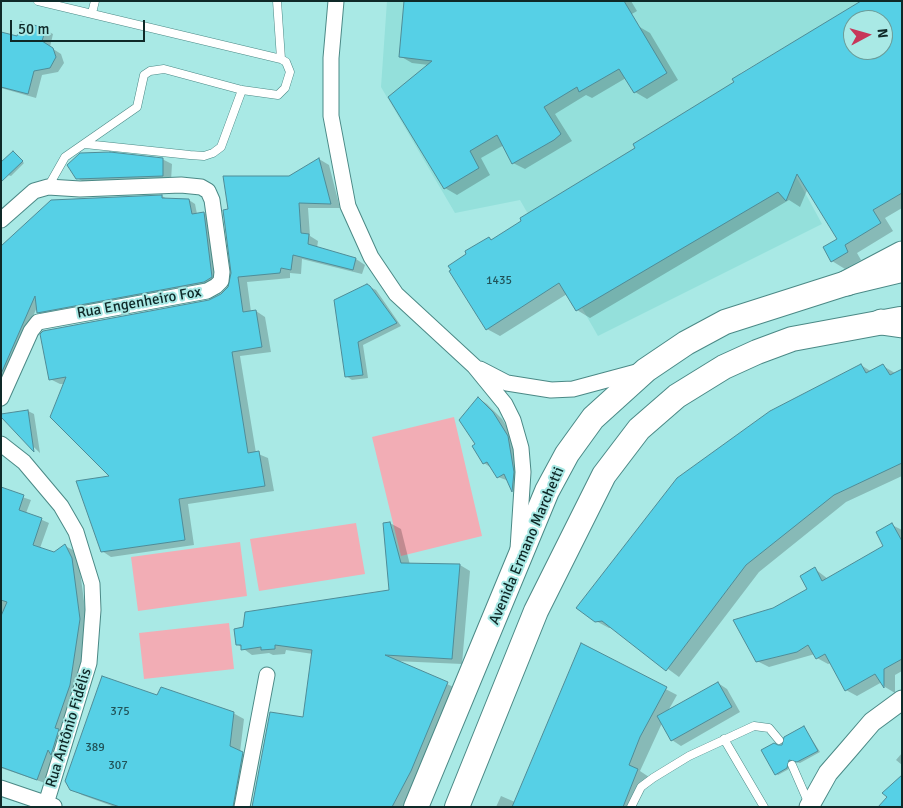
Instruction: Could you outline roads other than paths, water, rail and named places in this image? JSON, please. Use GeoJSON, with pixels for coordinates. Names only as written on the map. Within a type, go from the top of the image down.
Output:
{"type":"FeatureCollection","features":[{"type":"Feature","properties":{"kind":"highway"},"geometry":{"type":"LineString","coordinates":[[847,283],[902,254]]}},
{"type":"Feature","properties":{"kind":"main road","name":"Avenida Ermano Marchetti"},"geometry":{"type":"LineString","coordinates":[[416,807],[517,568],[547,491],[568,454],[593,418],[646,370],[686,343],[725,322],[847,283],[902,270]]}},
{"type":"Feature","properties":{"kind":"main road"},"geometry":{"type":"LineString","coordinates":[[457,807],[536,611],[604,475],[639,429],[677,396],[724,367],[757,352],[792,339],[895,322]]}},
{"type":"Feature","properties":{"kind":"street"},"geometry":{"type":"LineString","coordinates":[[336,1],[331,58],[331,116],[348,206],[370,257],[396,294],[474,366],[505,404],[513,420],[522,448],[524,472],[517,568]]}},
{"type":"Feature","properties":{"kind":"street","name":"Rua Engenheiro Fox"},"geometry":{"type":"LineString","coordinates":[[1,398],[31,330],[38,322],[207,292],[220,281],[222,272],[212,200],[208,191],[201,187],[181,185],[80,189],[48,187]]}},
{"type":"Feature","properties":{"kind":"street"},"geometry":{"type":"LineString","coordinates":[[1,220],[34,191],[48,187]]}},
{"type":"Feature","properties":{"kind":"street"},"geometry":{"type":"LineString","coordinates":[[474,366],[507,384],[551,390],[573,389],[646,370]]}},
{"type":"Feature","properties":{"kind":"street","name":"Rua Antônio Fidélis"},"geometry":{"type":"LineString","coordinates":[[1,444],[24,462],[61,506],[76,532],[92,584],[93,610],[89,663],[49,806]]}},
{"type":"Feature","properties":{"kind":"street"},"geometry":{"type":"LineString","coordinates":[[242,807],[267,674]]}},
{"type":"Feature","properties":{"kind":"street"},"geometry":{"type":"LineString","coordinates":[[809,806],[828,773],[866,729],[902,700]]}},
{"type":"Feature","properties":{"kind":"street"},"geometry":{"type":"LineString","coordinates":[[1,788],[49,806]]}},
{"type":"Feature","properties":{"kind":"lane"},"geometry":{"type":"LineString","coordinates":[[38,1],[281,59],[286,62],[290,72],[282,92],[278,95],[242,90],[164,69],[150,71],[144,75],[137,107],[65,157],[48,187]]}},
{"type":"Feature","properties":{"kind":"lane"},"geometry":{"type":"LineString","coordinates":[[92,13],[95,1]]}},
{"type":"Feature","properties":{"kind":"lane"},"geometry":{"type":"LineString","coordinates":[[277,1],[281,59]]}},
{"type":"Feature","properties":{"kind":"lane"},"geometry":{"type":"LineString","coordinates":[[84,144],[190,155],[204,156],[214,154],[221,147],[242,90]]}},
{"type":"Feature","properties":{"kind":"lane"},"geometry":{"type":"LineString","coordinates":[[630,807],[641,787],[653,778],[689,756],[724,739],[758,725],[769,728],[779,740]]}},
{"type":"Feature","properties":{"kind":"lane"},"geometry":{"type":"LineString","coordinates":[[724,739],[764,807]]}},
{"type":"Feature","properties":{"kind":"lane"},"geometry":{"type":"LineString","coordinates":[[792,765],[809,806]]}}]}
